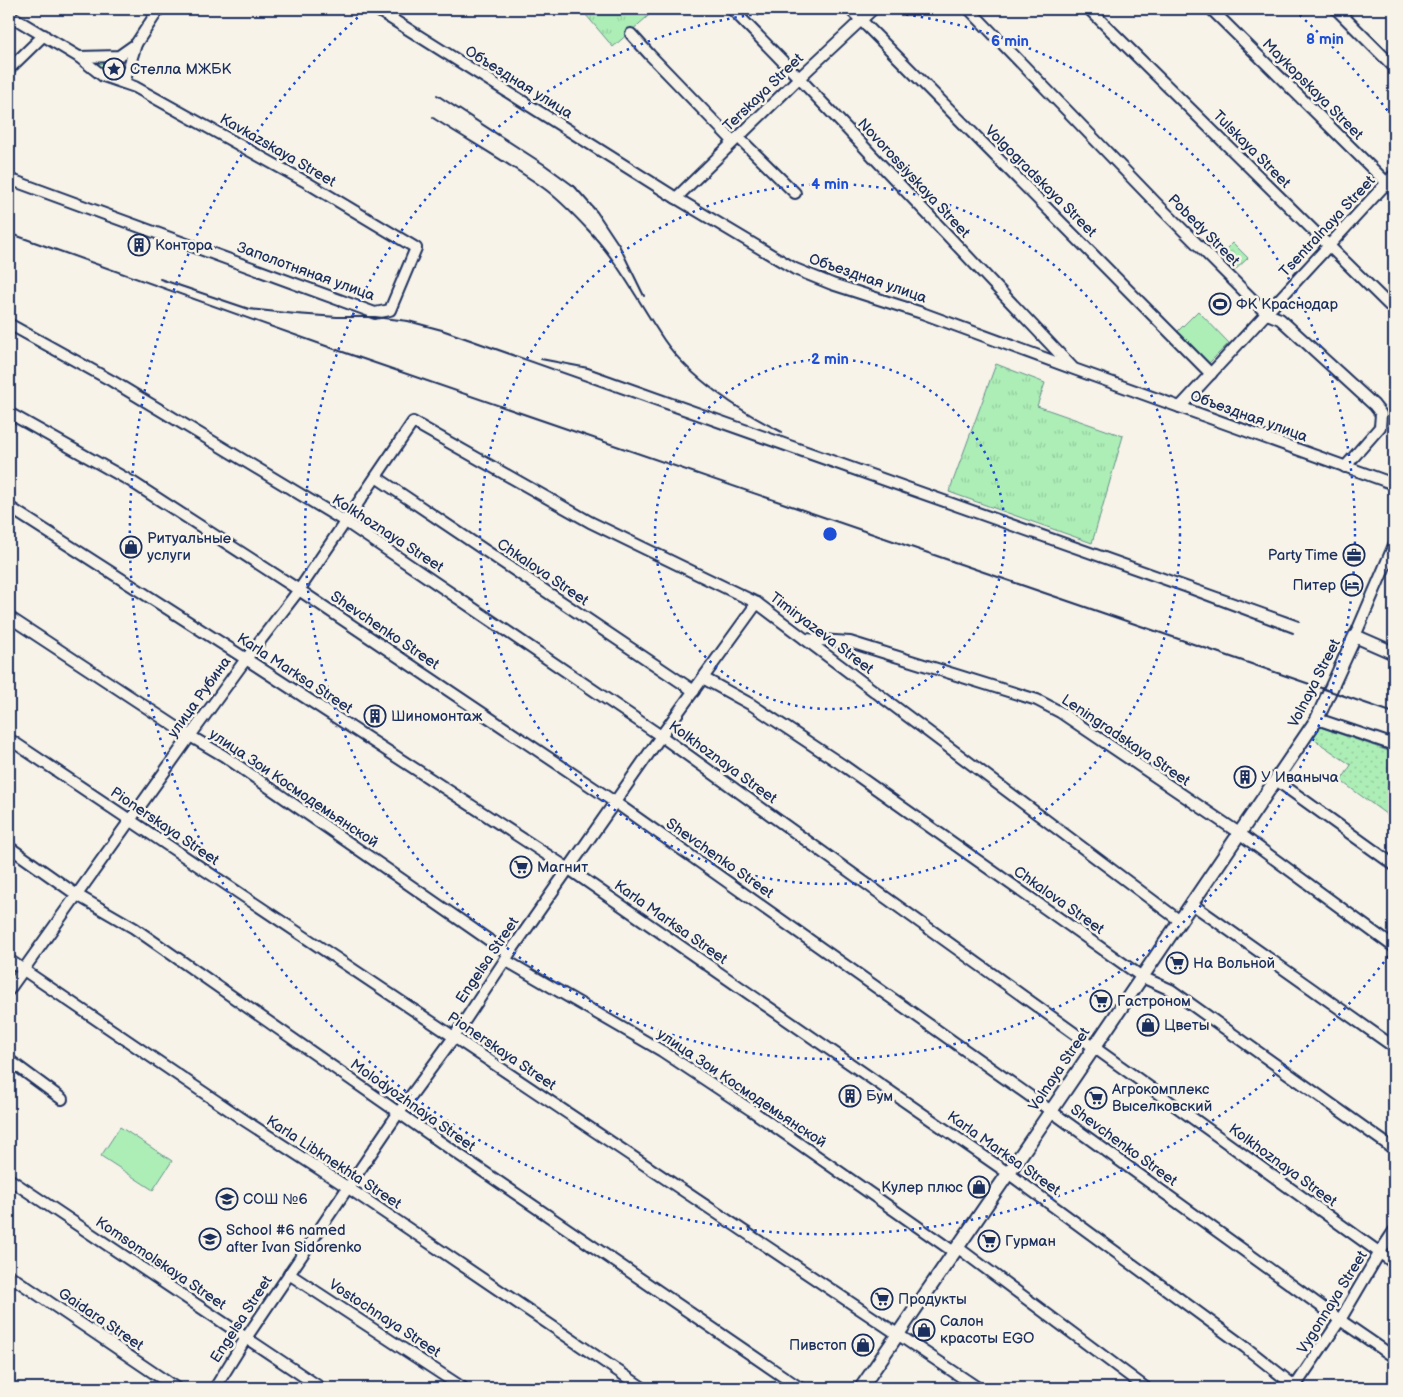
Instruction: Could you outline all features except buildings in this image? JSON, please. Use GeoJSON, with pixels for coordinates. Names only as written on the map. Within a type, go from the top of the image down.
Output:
{"type":"FeatureCollection","features":[{"type":"Feature","properties":{"kind":"main road","name":"Volnaya Street"},"geometry":{"type":"LineString","coordinates":[[860,1388],[1317,719],[1355,636],[1394,653]]}},
{"type":"Feature","properties":{"kind":"street"},"geometry":{"type":"LineString","coordinates":[[124,83],[136,44],[159,9]]}},
{"type":"Feature","properties":{"kind":"street","name":"Объездная улица"},"geometry":{"type":"LineString","coordinates":[[376,9],[676,198],[795,269],[832,284],[922,313],[1074,370],[1394,484]]}},
{"type":"Feature","properties":{"kind":"street","name":"Novorossiyskaya Street"},"geometry":{"type":"LineString","coordinates":[[732,9],[1074,370]]}},
{"type":"Feature","properties":{"kind":"street","name":"Volgogradskaya Street"},"geometry":{"type":"LineString","coordinates":[[850,9],[1210,374]]}},
{"type":"Feature","properties":{"kind":"street","name":"Terskaya Street"},"geometry":{"type":"LineString","coordinates":[[676,198],[872,9]]}},
{"type":"Feature","properties":{"kind":"street","name":"Pobedy Street"},"geometry":{"type":"LineString","coordinates":[[969,9],[1157,204],[1267,314],[1280,319],[1374,405],[1381,414],[1380,427],[1345,467]]}},
{"type":"Feature","properties":{"kind":"street","name":"Tulskaya Street"},"geometry":{"type":"LineString","coordinates":[[1089,9],[1394,310]]}},
{"type":"Feature","properties":{"kind":"street","name":"Maykopskaya Street"},"geometry":{"type":"LineString","coordinates":[[1211,9],[1392,183]]}},
{"type":"Feature","properties":{"kind":"street"},"geometry":{"type":"LineString","coordinates":[[1336,9],[1394,67]]}},
{"type":"Feature","properties":{"kind":"street","name":"Kavkazskaya Street"},"geometry":{"type":"LineString","coordinates":[[9,15],[79,57],[103,76],[135,86],[306,182],[416,248]]}},
{"type":"Feature","properties":{"kind":"street"},"geometry":{"type":"LineString","coordinates":[[631,34],[736,139],[795,193]]}},
{"type":"Feature","properties":{"kind":"street"},"geometry":{"type":"LineString","coordinates":[[9,69],[44,35]]}},
{"type":"Feature","properties":{"kind":"street"},"geometry":{"type":"LineString","coordinates":[[79,57],[119,56],[136,44]]}},
{"type":"Feature","properties":{"kind":"street","name":"Заполотняная улица"},"geometry":{"type":"LineString","coordinates":[[9,179],[375,313],[390,310],[416,248]]}},
{"type":"Feature","properties":{"kind":"street","name":"Tsentralnaya Street"},"geometry":{"type":"LineString","coordinates":[[1180,407],[1328,246],[1392,183]]}},
{"type":"Feature","properties":{"kind":"street","name":"Kolkhoznaya Street"},"geometry":{"type":"LineString","coordinates":[[9,324],[112,382],[346,522],[661,736],[1394,1263]]}},
{"type":"Feature","properties":{"kind":"street","name":"Shevchenko Street"},"geometry":{"type":"LineString","coordinates":[[9,413],[132,482],[299,590],[616,803],[1051,1111],[1394,1358]]}},
{"type":"Feature","properties":{"kind":"street","name":"улица Рубина"},"geometry":{"type":"LineString","coordinates":[[9,990],[190,736],[299,590],[413,422]]}},
{"type":"Feature","properties":{"kind":"street","name":"Timiryazeva Street"},"geometry":{"type":"LineString","coordinates":[[413,422],[590,522],[757,603],[1180,921]]}},
{"type":"Feature","properties":{"kind":"street","name":"Chkalova Street"},"geometry":{"type":"LineString","coordinates":[[376,477],[694,691]]}},
{"type":"Feature","properties":{"kind":"street","name":"Karla Marksa Street"},"geometry":{"type":"LineString","coordinates":[[9,507],[569,869],[1008,1173],[1245,1347],[1296,1388]]}},
{"type":"Feature","properties":{"kind":"street","name":"Volnaya Street"},"geometry":{"type":"LineString","coordinates":[[1355,636],[1394,545]]}},
{"type":"Feature","properties":{"kind":"street","name":"Engelsa Street"},"geometry":{"type":"LineString","coordinates":[[215,1388],[246,1338],[347,1187],[454,1037],[507,957],[661,736],[757,603]]}},
{"type":"Feature","properties":{"kind":"street","name":"улица Зои Космодемьянской"},"geometry":{"type":"LineString","coordinates":[[9,618],[190,736],[224,756],[507,957],[594,1012],[662,1051],[751,1110],[956,1250],[1146,1388]]}},
{"type":"Feature","properties":{"kind":"street","name":"Leningradskaya Street"},"geometry":{"type":"LineString","coordinates":[[805,639],[850,642],[1037,700],[1060,712],[1239,833],[1394,947]]}},
{"type":"Feature","properties":{"kind":"street","name":"Chkalova Street"},"geometry":{"type":"LineString","coordinates":[[703,678],[752,705],[844,766],[1142,977],[1171,990],[1394,1149]]}},
{"type":"Feature","properties":{"kind":"street"},"geometry":{"type":"LineString","coordinates":[[1317,719],[1394,745]]}},
{"type":"Feature","properties":{"kind":"street","name":"Pionerskaya Street"},"geometry":{"type":"LineString","coordinates":[[9,739],[978,1388]]}},
{"type":"Feature","properties":{"kind":"street"},"geometry":{"type":"LineString","coordinates":[[1276,780],[1394,865]]}},
{"type":"Feature","properties":{"kind":"street","name":"Molodyozhnaya Street"},"geometry":{"type":"LineString","coordinates":[[9,847],[77,895],[134,928],[452,1150],[800,1388]]}},
{"type":"Feature","properties":{"kind":"street"},"geometry":{"type":"LineString","coordinates":[[1192,904],[1394,1047]]}},
{"type":"Feature","properties":{"kind":"street","name":"Karla Libknekhta Street"},"geometry":{"type":"LineString","coordinates":[[9,960],[643,1388]]}},
{"type":"Feature","properties":{"kind":"street"},"geometry":{"type":"LineString","coordinates":[[9,1060],[62,1099]]}},
{"type":"Feature","properties":{"kind":"street","name":"Komsomolskaya Street"},"geometry":{"type":"LineString","coordinates":[[9,1179],[321,1388]]}},
{"type":"Feature","properties":{"kind":"street","name":"Vygonnaya Street"},"geometry":{"type":"LineString","coordinates":[[1296,1388],[1394,1231]]}},
{"type":"Feature","properties":{"kind":"street","name":"Vostochnaya Street"},"geometry":{"type":"LineString","coordinates":[[289,1274],[463,1388]]}},
{"type":"Feature","properties":{"kind":"street","name":"Gaidara Street"},"geometry":{"type":"LineString","coordinates":[[9,1275],[176,1388]]}},
{"type":"Feature","properties":{"kind":"green space"},"geometry":{"type":"Polygon","coordinates":[[[581,9],[656,9],[613,47],[581,9]]]}},
{"type":"Feature","properties":{"kind":"green space"},"geometry":{"type":"Polygon","coordinates":[[[87,59],[118,63],[121,66],[120,73],[118,76],[113,76],[101,70],[87,59]]]}},
{"type":"Feature","properties":{"kind":"green space"},"geometry":{"type":"Polygon","coordinates":[[[1233,243],[1248,258],[1234,271],[1220,256],[1233,243]]]}},
{"type":"Feature","properties":{"kind":"green space"},"geometry":{"type":"Polygon","coordinates":[[[1198,311],[1229,343],[1209,363],[1178,331],[1198,311]]]}},
{"type":"Feature","properties":{"kind":"green space"},"geometry":{"type":"Polygon","coordinates":[[[996,364],[1045,383],[1037,406],[1123,436],[1092,543],[949,492],[996,364]]]}},
{"type":"Feature","properties":{"kind":"green space"},"geometry":{"type":"Polygon","coordinates":[[[1320,727],[1394,753],[1394,820],[1341,781],[1351,765],[1312,738],[1320,727]]]}},
{"type":"Feature","properties":{"kind":"green space"},"geometry":{"type":"Polygon","coordinates":[[[120,1127],[172,1161],[153,1190],[101,1156],[120,1127]]]}},
{"type":"Feature","properties":{"kind":"railway"},"geometry":{"type":"LineString","coordinates":[[437,95],[545,165],[575,187],[597,212],[619,245],[644,296]]}},
{"type":"Feature","properties":{"kind":"railway"},"geometry":{"type":"LineString","coordinates":[[433,118],[502,160],[561,202],[610,256],[664,340],[688,368],[717,393],[750,415],[782,432]]}},
{"type":"Feature","properties":{"kind":"railway"},"geometry":{"type":"LineString","coordinates":[[9,233],[340,351],[1394,713]]}},
{"type":"Feature","properties":{"kind":"railway"},"geometry":{"type":"LineString","coordinates":[[160,279],[249,309],[337,317],[375,317],[408,321],[442,330],[1184,592],[1293,633]]}},
{"type":"Feature","properties":{"kind":"railway"},"geometry":{"type":"LineString","coordinates":[[541,359],[588,368],[1299,621]]}},
{"type":"Feature","properties":{"kind":"place","name":"Стелла МЖБК"},"geometry":{"type":"Point","coordinates":[114,69]}},
{"type":"Feature","properties":{"kind":"place","name":"Контора"},"geometry":{"type":"Point","coordinates":[139,245]}},
{"type":"Feature","properties":{"kind":"place","name":"ФК Краснодар"},"geometry":{"type":"Point","coordinates":[1220,304]}},
{"type":"Feature","properties":{"kind":"place","name":"Ритуальные услуги"},"geometry":{"type":"Point","coordinates":[131,547]}},
{"type":"Feature","properties":{"kind":"place","name":"Party Time"},"geometry":{"type":"Point","coordinates":[1354,555]}},
{"type":"Feature","properties":{"kind":"place","name":"Питер"},"geometry":{"type":"Point","coordinates":[1352,585]}},
{"type":"Feature","properties":{"kind":"place","name":"Шиномонтаж"},"geometry":{"type":"Point","coordinates":[375,716]}},
{"type":"Feature","properties":{"kind":"place","name":"У Иваныча"},"geometry":{"type":"Point","coordinates":[1245,777]}},
{"type":"Feature","properties":{"kind":"place","name":"Магнит"},"geometry":{"type":"Point","coordinates":[521,867]}},
{"type":"Feature","properties":{"kind":"place","name":"На Вольной"},"geometry":{"type":"Point","coordinates":[1177,963]}},
{"type":"Feature","properties":{"kind":"place","name":"Гастроном"},"geometry":{"type":"Point","coordinates":[1101,1001]}},
{"type":"Feature","properties":{"kind":"place","name":"Цветы"},"geometry":{"type":"Point","coordinates":[1148,1025]}},
{"type":"Feature","properties":{"kind":"place","name":"Бум"},"geometry":{"type":"Point","coordinates":[850,1096]}},
{"type":"Feature","properties":{"kind":"place","name":"Агрокомплекс Выселковский"},"geometry":{"type":"Point","coordinates":[1096,1098]}},
{"type":"Feature","properties":{"kind":"place","name":"Кулер плюс"},"geometry":{"type":"Point","coordinates":[979,1187]}},
{"type":"Feature","properties":{"kind":"place","name":"СОШ №6"},"geometry":{"type":"Point","coordinates":[227,1199]}},
{"type":"Feature","properties":{"kind":"place","name":"School #6 named after Ivan Sidorenko"},"geometry":{"type":"Point","coordinates":[210,1239]}},
{"type":"Feature","properties":{"kind":"place","name":"Гурман"},"geometry":{"type":"Point","coordinates":[989,1241]}},
{"type":"Feature","properties":{"kind":"place","name":"Продукты"},"geometry":{"type":"Point","coordinates":[882,1299]}},
{"type":"Feature","properties":{"kind":"place","name":"Салон красоты EGO"},"geometry":{"type":"Point","coordinates":[924,1330]}},
{"type":"Feature","properties":{"kind":"place","name":"Пивстоп"},"geometry":{"type":"Point","coordinates":[863,1345]}}]}
